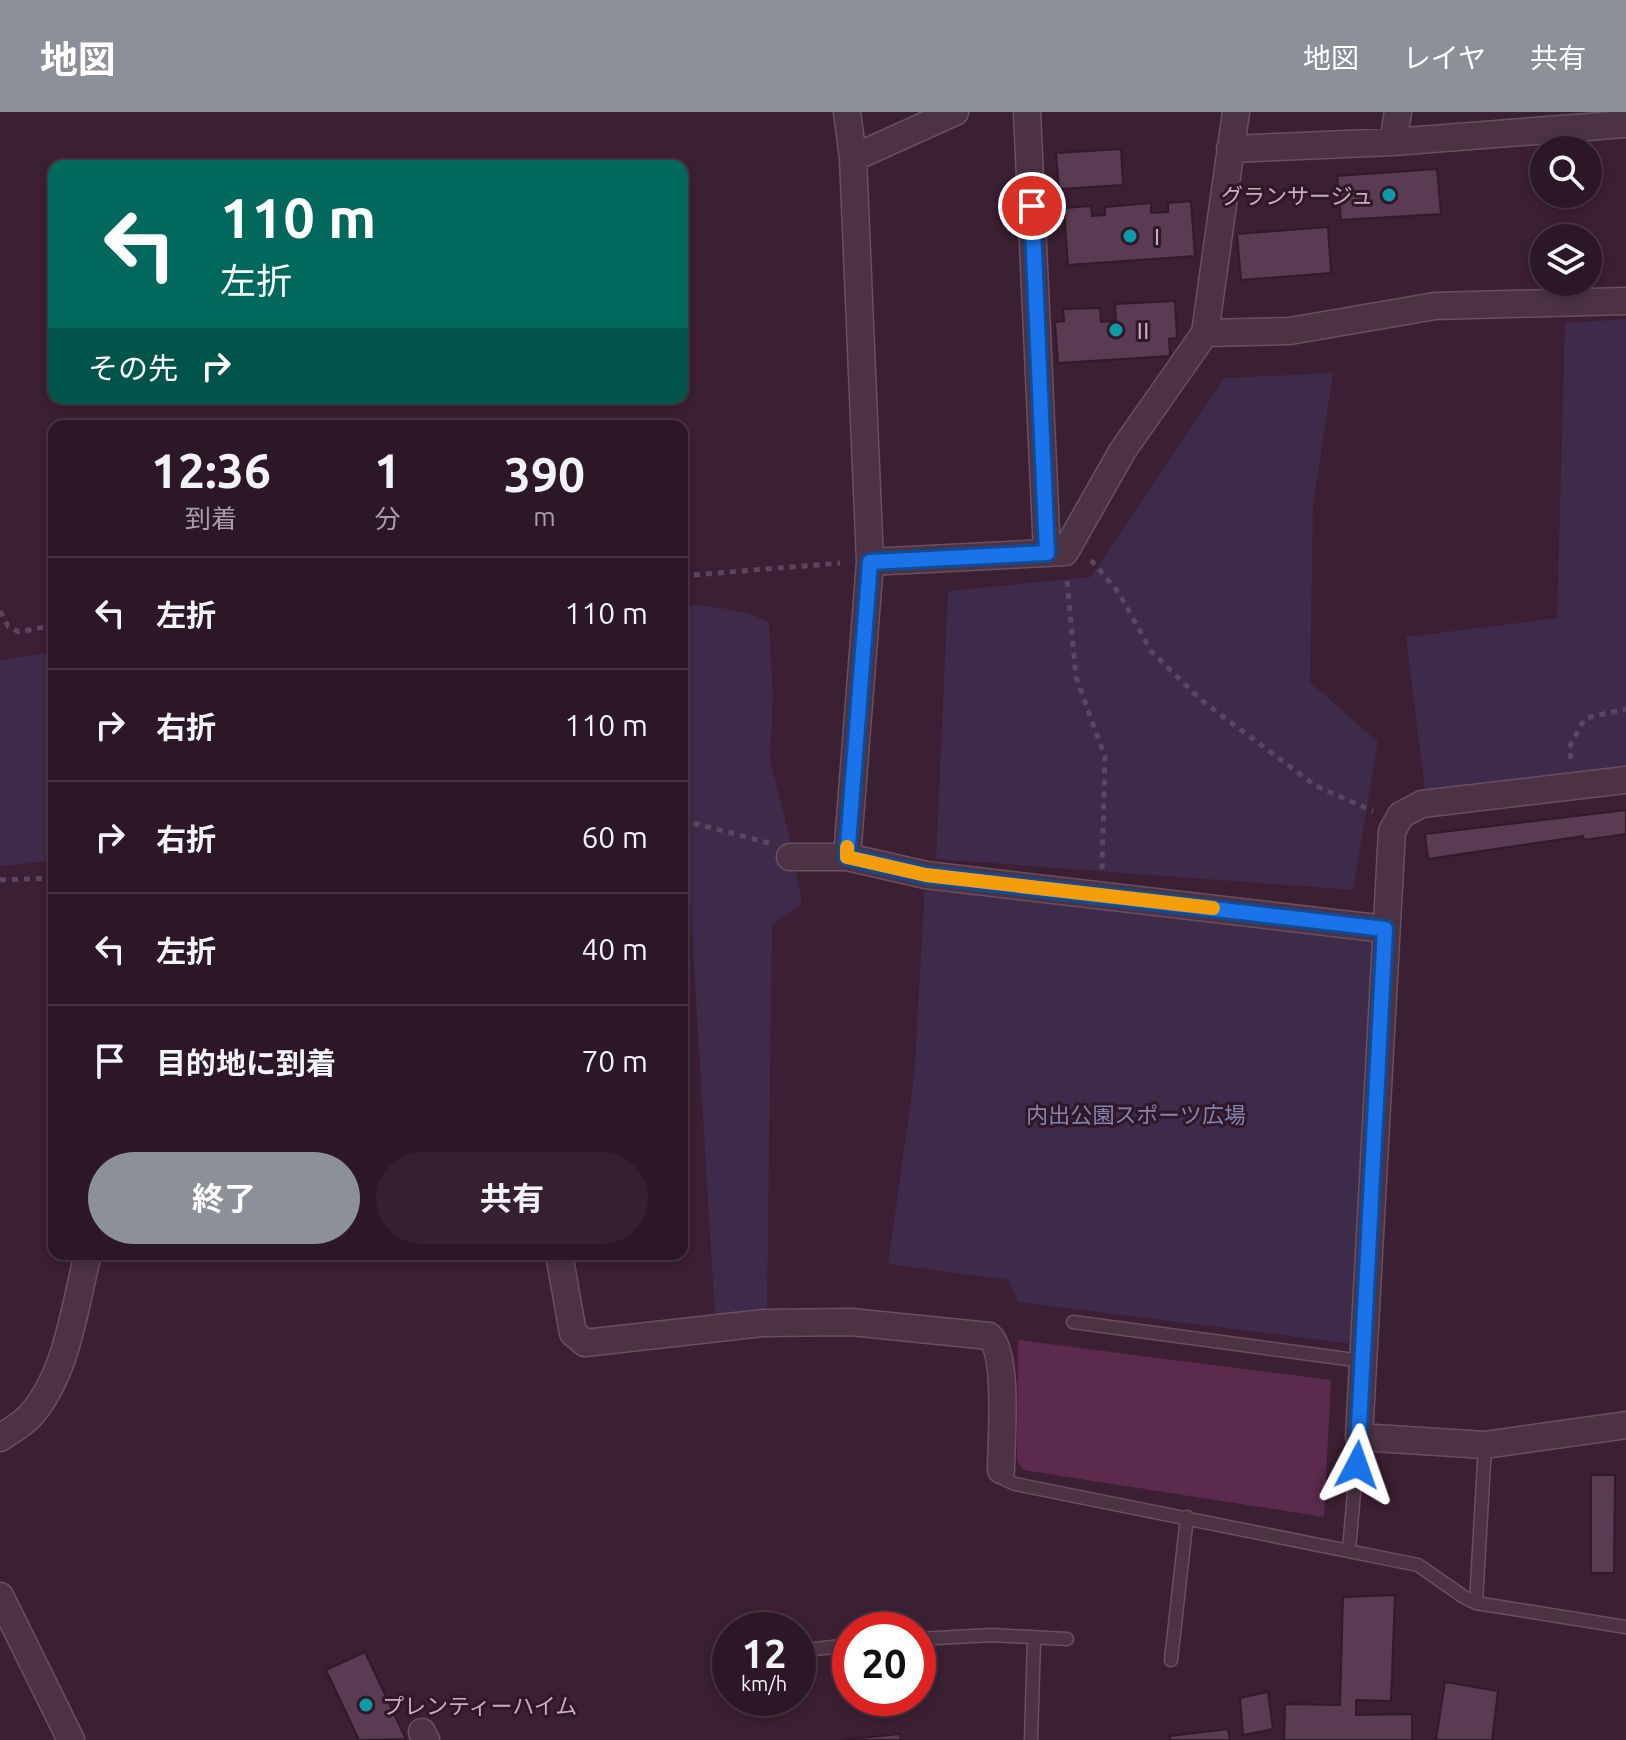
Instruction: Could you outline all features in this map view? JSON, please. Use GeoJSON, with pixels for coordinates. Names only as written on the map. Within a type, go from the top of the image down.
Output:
{"type":"FeatureCollection","features":[{"type":"Feature","properties":{"kind":"street"},"geometry":{"type":"LineString","coordinates":[[847,112],[853,158],[870,562],[847,857]]}},
{"type":"Feature","properties":{"kind":"street"},"geometry":{"type":"LineString","coordinates":[[853,158],[955,112]]}},
{"type":"Feature","properties":{"kind":"street"},"geometry":{"type":"LineString","coordinates":[[1027,112],[1056,552]]}},
{"type":"Feature","properties":{"kind":"street"},"geometry":{"type":"LineString","coordinates":[[1056,552],[1205,333],[1236,112]]}},
{"type":"Feature","properties":{"kind":"street"},"geometry":{"type":"LineString","coordinates":[[1393,142],[1398,112]]}},
{"type":"Feature","properties":{"kind":"street"},"geometry":{"type":"LineString","coordinates":[[1230,149],[1393,142],[1626,124]]}},
{"type":"Feature","properties":{"kind":"street"},"geometry":{"type":"LineString","coordinates":[[1205,333],[1290,331],[1435,306],[1626,301]]}},
{"type":"Feature","properties":{"kind":"street"},"geometry":{"type":"LineString","coordinates":[[870,562],[1056,552]]}},
{"type":"Feature","properties":{"kind":"street"},"geometry":{"type":"LineString","coordinates":[[1626,780],[1422,804],[1408,810],[1396,821],[1392,831],[1385,929],[1359,1437],[1485,1445],[1626,1425]]}},
{"type":"Feature","properties":{"kind":"street"},"geometry":{"type":"LineString","coordinates":[[790,857],[847,857],[926,875],[1385,929]]}},
{"type":"Feature","properties":{"kind":"street"},"geometry":{"type":"LineString","coordinates":[[0,1438],[28,1418],[48,1393],[60,1365],[86,1260]]}},
{"type":"Feature","properties":{"kind":"street"},"geometry":{"type":"LineString","coordinates":[[560,1260],[573,1333],[585,1343],[764,1323],[836,1322],[989,1336],[996,1342],[1001,1362],[1001,1470]]}},
{"type":"Feature","properties":{"kind":"street"},"geometry":{"type":"LineString","coordinates":[[0,1596],[71,1740]]}},
{"type":"Feature","properties":{"kind":"lane"},"geometry":{"type":"LineString","coordinates":[[1073,1322],[1362,1361]]}},
{"type":"Feature","properties":{"kind":"lane"},"geometry":{"type":"LineString","coordinates":[[1349,1549],[1359,1437]]}},
{"type":"Feature","properties":{"kind":"lane"},"geometry":{"type":"LineString","coordinates":[[1476,1603],[1485,1445]]}},
{"type":"Feature","properties":{"kind":"lane"},"geometry":{"type":"LineString","coordinates":[[1001,1470],[1009,1483],[1418,1565],[1476,1603],[1626,1627]]}},
{"type":"Feature","properties":{"kind":"lane"},"geometry":{"type":"LineString","coordinates":[[1171,1660],[1187,1517]]}},
{"type":"Feature","properties":{"kind":"lane"},"geometry":{"type":"LineString","coordinates":[[936,1638],[992,1635],[1067,1639]]}},
{"type":"Feature","properties":{"kind":"lane"},"geometry":{"type":"LineString","coordinates":[[1031,1740],[1034,1639]]}},
{"type":"Feature","properties":{"kind":"path"},"geometry":{"type":"LineString","coordinates":[[1101,895],[1105,757],[1076,677],[1056,552],[1086,554],[1119,593],[1151,651],[1201,700],[1316,786],[1396,821]]}},
{"type":"Feature","properties":{"kind":"path"},"geometry":{"type":"LineString","coordinates":[[688,576],[870,562]]}},
{"type":"Feature","properties":{"kind":"path"},"geometry":{"type":"LineString","coordinates":[[0,611],[8,626],[19,632],[48,626]]}},
{"type":"Feature","properties":{"kind":"path"},"geometry":{"type":"LineString","coordinates":[[1575,787],[1569,748],[1585,718],[1626,709]]}},
{"type":"Feature","properties":{"kind":"path"},"geometry":{"type":"LineString","coordinates":[[688,822],[769,843],[790,857]]}},
{"type":"Feature","properties":{"kind":"path"},"geometry":{"type":"LineString","coordinates":[[0,880],[48,878]]}},
{"type":"Feature","properties":{"kind":"green space"},"geometry":{"type":"Polygon","coordinates":[[[1626,319],[1626,769],[1425,792],[1406,637],[1557,618],[1565,323],[1626,319]]]}},
{"type":"Feature","properties":{"kind":"green space"},"geometry":{"type":"Polygon","coordinates":[[[1333,373],[1313,507],[1310,682],[1378,742],[1353,890],[936,859],[948,591],[1091,577],[1224,378],[1333,373]]]}},
{"type":"Feature","properties":{"kind":"green space"},"geometry":{"type":"Polygon","coordinates":[[[688,605],[726,609],[769,621],[773,698],[770,761],[802,903],[772,925],[767,1310],[715,1316],[688,867],[688,605]]]}},
{"type":"Feature","properties":{"kind":"green space"},"geometry":{"type":"Polygon","coordinates":[[[48,653],[48,862],[0,866],[0,660],[48,653]]]}},
{"type":"Feature","properties":{"kind":"green space","name":"内出公園スポーツ広場"},"geometry":{"type":"Polygon","coordinates":[[[925,885],[1379,940],[1353,1344],[1018,1302],[1009,1280],[888,1264],[914,1077],[925,885]]]}},
{"type":"Feature","properties":{"kind":"shaded area"},"geometry":{"type":"Polygon","coordinates":[[[1018,1340],[1331,1380],[1324,1517],[1023,1470],[1017,1460],[1018,1340]]]}},
{"type":"Feature","properties":{"kind":"building"},"geometry":{"type":"Polygon","coordinates":[[[1121,149],[1123,185],[1059,189],[1056,153],[1121,149]]]}},
{"type":"Feature","properties":{"kind":"building","name":"グランサージュ"},"geometry":{"type":"Polygon","coordinates":[[[1437,169],[1441,214],[1341,220],[1337,176],[1437,169]]]}},
{"type":"Feature","properties":{"kind":"building","name":"Ⅰ"},"geometry":{"type":"Polygon","coordinates":[[[1191,201],[1195,256],[1068,265],[1064,208],[1091,206],[1092,216],[1105,215],[1105,207],[1151,203],[1151,213],[1168,212],[1168,203],[1191,201]]]}},
{"type":"Feature","properties":{"kind":"building"},"geometry":{"type":"Polygon","coordinates":[[[1328,227],[1331,273],[1241,280],[1237,234],[1328,227]]]}},
{"type":"Feature","properties":{"kind":"building","name":"Ⅱ"},"geometry":{"type":"Polygon","coordinates":[[[1175,301],[1177,338],[1169,339],[1170,356],[1058,363],[1055,322],[1064,321],[1063,309],[1100,308],[1101,322],[1116,321],[1115,304],[1175,301]]]}},
{"type":"Feature","properties":{"kind":"building"},"geometry":{"type":"Polygon","coordinates":[[[1626,810],[1626,834],[1584,840],[1583,836],[1428,859],[1425,834],[1626,810]]]}},
{"type":"Feature","properties":{"kind":"building"},"geometry":{"type":"Polygon","coordinates":[[[1591,1475],[1615,1475],[1614,1573],[1591,1573],[1591,1475]]]}},
{"type":"Feature","properties":{"kind":"building"},"geometry":{"type":"Polygon","coordinates":[[[1395,1595],[1391,1701],[1356,1700],[1356,1715],[1412,1714],[1412,1740],[1284,1740],[1285,1704],[1340,1705],[1343,1597],[1395,1595]]]}},
{"type":"Feature","properties":{"kind":"building","name":"プレンティーハイム"},"geometry":{"type":"Polygon","coordinates":[[[365,1652],[406,1739],[359,1740],[326,1670],[365,1652]]]}},
{"type":"Feature","properties":{"kind":"building"},"geometry":{"type":"Polygon","coordinates":[[[1445,1682],[1498,1691],[1492,1740],[1436,1740],[1445,1682]]]}},
{"type":"Feature","properties":{"kind":"building"},"geometry":{"type":"Polygon","coordinates":[[[1268,1692],[1273,1729],[1243,1735],[1240,1698],[1268,1692]]]}},
{"type":"Feature","properties":{"kind":"building"},"geometry":{"type":"Polygon","coordinates":[[[1228,1729],[1230,1740],[1170,1740],[1170,1736],[1228,1729]]]}},
{"type":"Feature","properties":{"kind":"building"},"geometry":{"type":"Polygon","coordinates":[[[900,1734],[901,1740],[841,1740],[900,1734]]]}},
{"type":"Feature","properties":{"kind":"slow traffic"},"geometry":{"type":"LineString","coordinates":[[847,847],[847,857],[926,875],[1213,908]]}},
{"type":"Feature","properties":{"kind":"place","name":"グランサージュ"},"geometry":{"type":"Point","coordinates":[1389,195]}},
{"type":"Feature","properties":{"kind":"place","name":"Ⅰ"},"geometry":{"type":"Point","coordinates":[1130,236]}},
{"type":"Feature","properties":{"kind":"place","name":"Ⅱ"},"geometry":{"type":"Point","coordinates":[1116,330]}},
{"type":"Feature","properties":{"kind":"place","name":"プレンティーハイム"},"geometry":{"type":"Point","coordinates":[366,1705]}},
{"type":"Feature","properties":{"kind":"route"},"geometry":{"type":"LineString","coordinates":[[1032,206],[1047,553],[870,562],[847,857],[926,875],[1385,929],[1357,1465]]}}]}
